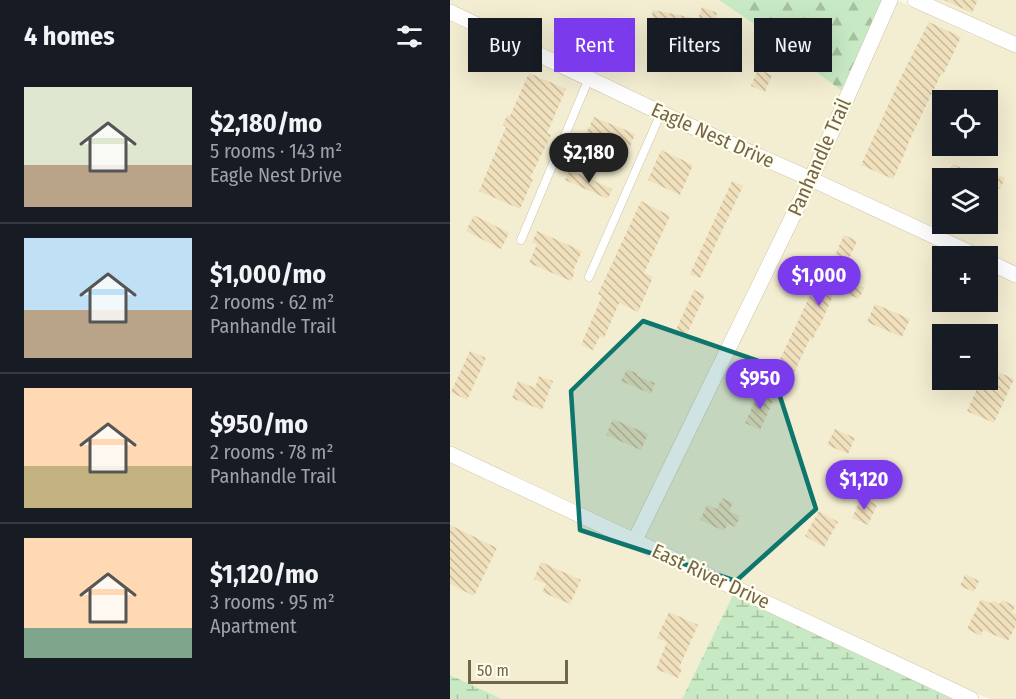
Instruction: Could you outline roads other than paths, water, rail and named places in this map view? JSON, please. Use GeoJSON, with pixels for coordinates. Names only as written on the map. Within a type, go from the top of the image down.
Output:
{"type":"FeatureCollection","features":[{"type":"Feature","properties":{"kind":"street","name":"Panhandle Trail"},"geometry":{"type":"LineString","coordinates":[[635,540],[811,178],[890,0]]}},
{"type":"Feature","properties":{"kind":"street"},"geometry":{"type":"LineString","coordinates":[[915,0],[1016,45]]}},
{"type":"Feature","properties":{"kind":"street","name":"Eagle Nest Drive"},"geometry":{"type":"LineString","coordinates":[[450,12],[662,113],[811,178],[956,246]]}},
{"type":"Feature","properties":{"kind":"street"},"geometry":{"type":"LineString","coordinates":[[998,266],[1016,275]]}},
{"type":"Feature","properties":{"kind":"street","name":"East River Drive"},"geometry":{"type":"LineString","coordinates":[[450,454],[971,699]]}},
{"type":"Feature","properties":{"kind":"lane"},"geometry":{"type":"LineString","coordinates":[[521,240],[589,78]]}},
{"type":"Feature","properties":{"kind":"lane"},"geometry":{"type":"LineString","coordinates":[[590,278],[662,113]]}}]}
